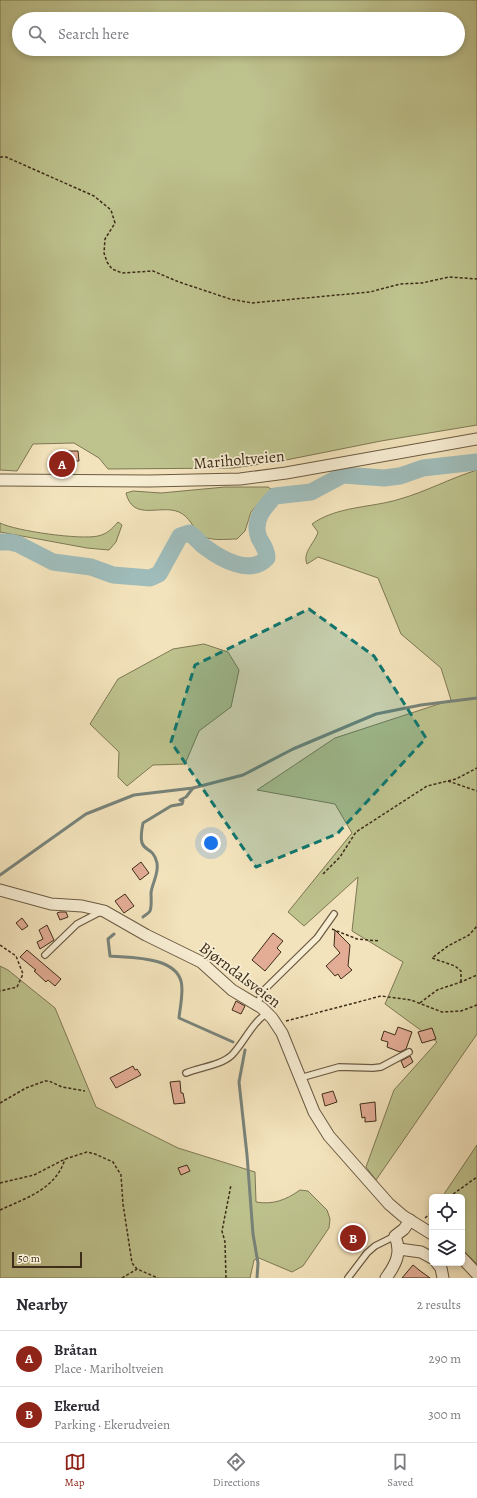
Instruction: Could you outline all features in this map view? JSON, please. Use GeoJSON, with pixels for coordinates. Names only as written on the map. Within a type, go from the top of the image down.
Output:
{"type":"FeatureCollection","features":[{"type":"Feature","properties":{"kind":"street","name":"Mariholtveien"},"geometry":{"type":"LineString","coordinates":[[0,480],[157,481],[240,479],[286,473],[477,438]]}},
{"type":"Feature","properties":{"kind":"street","name":"Bjørndalsveien"},"geometry":{"type":"LineString","coordinates":[[0,890],[52,904],[82,906],[104,911],[146,935],[201,962],[232,990],[257,1005],[276,1023],[288,1045],[314,1112],[329,1136],[385,1199],[410,1220],[429,1232]]}},
{"type":"Feature","properties":{"kind":"street"},"geometry":{"type":"LineString","coordinates":[[386,1278],[397,1260],[399,1249],[395,1236],[404,1229],[410,1220]]}},
{"type":"Feature","properties":{"kind":"street"},"geometry":{"type":"LineString","coordinates":[[399,1249],[415,1250],[429,1257]]}},
{"type":"Feature","properties":{"kind":"street"},"geometry":{"type":"LineString","coordinates":[[465,1261],[477,1274]]}},
{"type":"Feature","properties":{"kind":"street"},"geometry":{"type":"LineString","coordinates":[[439,1266],[443,1278]]}},
{"type":"Feature","properties":{"kind":"lane"},"geometry":{"type":"LineString","coordinates":[[45,955],[77,924],[95,914],[104,911]]}},
{"type":"Feature","properties":{"kind":"lane"},"geometry":{"type":"LineString","coordinates":[[257,1005],[263,991],[317,938],[334,914]]}},
{"type":"Feature","properties":{"kind":"lane"},"geometry":{"type":"LineString","coordinates":[[186,1073],[227,1059],[239,1046],[252,1026],[267,1013]]}},
{"type":"Feature","properties":{"kind":"lane"},"geometry":{"type":"LineString","coordinates":[[300,1078],[339,1067],[381,1067],[409,1052]]}},
{"type":"Feature","properties":{"kind":"lane"},"geometry":{"type":"LineString","coordinates":[[348,1278],[367,1253],[375,1246],[395,1236]]}},
{"type":"Feature","properties":{"kind":"path"},"geometry":{"type":"LineString","coordinates":[[0,157],[6,157],[94,196],[112,210],[115,223],[105,239],[104,253],[107,262],[112,269],[122,273],[153,271],[179,282],[223,296],[252,303],[370,292],[400,284],[422,283],[448,277],[477,279]]}},
{"type":"Feature","properties":{"kind":"path"},"geometry":{"type":"LineString","coordinates":[[323,874],[340,857],[356,832],[427,786],[456,780],[477,768]]}},
{"type":"Feature","properties":{"kind":"path"},"geometry":{"type":"LineString","coordinates":[[446,781],[477,791]]}},
{"type":"Feature","properties":{"kind":"path"},"geometry":{"type":"LineString","coordinates":[[326,926],[357,940],[380,941]]}},
{"type":"Feature","properties":{"kind":"path"},"geometry":{"type":"LineString","coordinates":[[462,982],[461,971],[455,966],[432,958],[448,946],[468,935],[477,926]]}},
{"type":"Feature","properties":{"kind":"path"},"geometry":{"type":"LineString","coordinates":[[0,945],[16,956],[23,974],[17,987],[0,991]]}},
{"type":"Feature","properties":{"kind":"path"},"geometry":{"type":"LineString","coordinates":[[420,1003],[436,990],[462,982],[477,975]]}},
{"type":"Feature","properties":{"kind":"path"},"geometry":{"type":"LineString","coordinates":[[276,1023],[296,1020],[343,1008],[362,1000],[381,996],[411,1000],[442,1012],[461,1011],[477,1005]]}},
{"type":"Feature","properties":{"kind":"path"},"geometry":{"type":"LineString","coordinates":[[0,1103],[26,1088],[50,1081],[62,1087],[85,1091]]}},
{"type":"Feature","properties":{"kind":"path"},"geometry":{"type":"LineString","coordinates":[[0,1183],[34,1175],[65,1159],[86,1152],[95,1154],[113,1162],[121,1175],[132,1263],[138,1269],[158,1278]]}},
{"type":"Feature","properties":{"kind":"path"},"geometry":{"type":"LineString","coordinates":[[0,1209],[27,1198],[49,1185],[62,1170],[65,1159]]}},
{"type":"Feature","properties":{"kind":"path"},"geometry":{"type":"LineString","coordinates":[[453,1194],[477,1178]]}},
{"type":"Feature","properties":{"kind":"path"},"geometry":{"type":"LineString","coordinates":[[226,1278],[225,1242],[222,1231],[231,1185]]}},
{"type":"Feature","properties":{"kind":"path"},"geometry":{"type":"LineString","coordinates":[[122,1278],[138,1269]]}},
{"type":"Feature","properties":{"kind":"highlighted area"},"geometry":{"type":"Polygon","coordinates":[[[309,609],[374,656],[426,738],[337,834],[256,867],[171,742],[195,665],[309,609]]]}},
{"type":"Feature","properties":{"kind":"green space"},"geometry":{"type":"Polygon","coordinates":[[[0,0],[477,0],[477,425],[381,441],[276,462],[233,468],[108,469],[99,458],[74,443],[33,444],[17,471],[0,470],[0,0]]]}},
{"type":"Feature","properties":{"kind":"green space"},"geometry":{"type":"Polygon","coordinates":[[[477,470],[477,1034],[376,1180],[366,1167],[394,1090],[437,1042],[385,1004],[403,962],[352,931],[358,877],[304,926],[288,912],[352,833],[335,804],[257,790],[335,738],[451,700],[441,668],[401,634],[378,578],[318,557],[307,564],[306,555],[318,532],[312,524],[322,518],[343,511],[400,499],[477,470]]]}},
{"type":"Feature","properties":{"kind":"green space"},"geometry":{"type":"Polygon","coordinates":[[[225,487],[268,487],[271,489],[251,512],[245,531],[237,539],[218,540],[204,537],[183,514],[172,510],[141,510],[130,502],[126,493],[133,491],[161,493],[225,487]]]}},
{"type":"Feature","properties":{"kind":"green space"},"geometry":{"type":"Polygon","coordinates":[[[118,522],[122,525],[116,542],[109,550],[87,548],[0,532],[0,523],[33,532],[63,536],[89,537],[107,533],[118,522]]]}},
{"type":"Feature","properties":{"kind":"green space"},"geometry":{"type":"Polygon","coordinates":[[[204,644],[228,652],[239,670],[231,707],[199,731],[185,764],[153,765],[127,786],[118,777],[119,752],[90,724],[118,679],[173,649],[204,644]]]}},
{"type":"Feature","properties":{"kind":"green space"},"geometry":{"type":"Polygon","coordinates":[[[0,966],[8,970],[55,1008],[96,1107],[178,1148],[255,1172],[256,1202],[268,1203],[279,1201],[290,1197],[300,1190],[308,1191],[327,1210],[330,1219],[329,1228],[303,1266],[292,1272],[259,1258],[254,1260],[250,1278],[0,1278],[0,966]]]}},
{"type":"Feature","properties":{"kind":"green space"},"geometry":{"type":"Polygon","coordinates":[[[477,1145],[477,1264],[465,1252],[465,1194],[444,1194],[477,1145]]]}},
{"type":"Feature","properties":{"kind":"building"},"geometry":{"type":"Polygon","coordinates":[[[78,451],[79,461],[70,461],[70,465],[56,466],[56,453],[78,451]]]}},
{"type":"Feature","properties":{"kind":"building"},"geometry":{"type":"Polygon","coordinates":[[[141,862],[149,873],[140,880],[132,869],[141,862]]]}},
{"type":"Feature","properties":{"kind":"building"},"geometry":{"type":"Polygon","coordinates":[[[125,894],[134,906],[124,913],[115,901],[125,894]]]}},
{"type":"Feature","properties":{"kind":"building"},"geometry":{"type":"Polygon","coordinates":[[[66,912],[68,917],[60,920],[57,913],[66,912]]]}},
{"type":"Feature","properties":{"kind":"building"},"geometry":{"type":"Polygon","coordinates":[[[22,918],[28,926],[22,930],[16,923],[22,918]]]}},
{"type":"Feature","properties":{"kind":"building"},"geometry":{"type":"Polygon","coordinates":[[[47,925],[54,940],[40,949],[37,942],[43,939],[39,930],[47,925]]]}},
{"type":"Feature","properties":{"kind":"building"},"geometry":{"type":"Polygon","coordinates":[[[335,930],[350,945],[348,966],[352,970],[341,979],[338,974],[335,976],[326,966],[340,953],[334,946],[335,930]]]}},
{"type":"Feature","properties":{"kind":"building"},"geometry":{"type":"Polygon","coordinates":[[[273,933],[283,941],[277,948],[281,952],[265,971],[252,960],[273,933]]]}},
{"type":"Feature","properties":{"kind":"building"},"geometry":{"type":"Polygon","coordinates":[[[27,950],[61,979],[55,986],[48,980],[46,982],[34,971],[36,970],[20,957],[27,950]]]}},
{"type":"Feature","properties":{"kind":"building"},"geometry":{"type":"Polygon","coordinates":[[[236,1001],[245,1006],[241,1014],[232,1010],[236,1001]]]}},
{"type":"Feature","properties":{"kind":"building"},"geometry":{"type":"Polygon","coordinates":[[[398,1027],[412,1032],[406,1049],[400,1052],[387,1047],[388,1042],[381,1040],[384,1031],[395,1035],[398,1027]]]}},
{"type":"Feature","properties":{"kind":"building"},"geometry":{"type":"Polygon","coordinates":[[[432,1028],[436,1039],[422,1043],[418,1032],[432,1028]]]}},
{"type":"Feature","properties":{"kind":"building"},"geometry":{"type":"Polygon","coordinates":[[[410,1056],[413,1062],[404,1068],[401,1061],[410,1056]]]}},
{"type":"Feature","properties":{"kind":"building"},"geometry":{"type":"Polygon","coordinates":[[[133,1066],[141,1075],[116,1088],[110,1078],[133,1066]]]}},
{"type":"Feature","properties":{"kind":"building"},"geometry":{"type":"Polygon","coordinates":[[[180,1081],[181,1093],[183,1093],[185,1103],[174,1104],[170,1082],[180,1081]]]}},
{"type":"Feature","properties":{"kind":"building"},"geometry":{"type":"Polygon","coordinates":[[[333,1091],[337,1102],[325,1106],[322,1094],[333,1091]]]}},
{"type":"Feature","properties":{"kind":"building"},"geometry":{"type":"Polygon","coordinates":[[[375,1102],[376,1121],[365,1122],[365,1117],[362,1118],[360,1104],[375,1102]]]}},
{"type":"Feature","properties":{"kind":"building"},"geometry":{"type":"Polygon","coordinates":[[[187,1165],[190,1171],[181,1175],[178,1168],[187,1165]]]}},
{"type":"Feature","properties":{"kind":"building"},"geometry":{"type":"Polygon","coordinates":[[[413,1265],[419,1270],[430,1278],[402,1278],[413,1265]]]}},
{"type":"Feature","properties":{"kind":"waterway"},"geometry":{"type":"LineString","coordinates":[[0,542],[18,544],[53,562],[91,567],[113,575],[150,578],[159,574],[180,536],[189,533],[201,544],[219,556],[236,564],[252,566],[267,558],[266,550],[257,532],[257,526],[260,515],[275,496],[311,492],[343,475],[384,478],[400,476],[423,468],[477,462]]}},
{"type":"Feature","properties":{"kind":"waterway"},"geometry":{"type":"LineString","coordinates":[[0,875],[86,814],[134,795],[193,788],[243,775],[293,749],[376,714],[421,705],[477,698]]}},
{"type":"Feature","properties":{"kind":"waterway"},"geometry":{"type":"LineString","coordinates":[[143,917],[151,909],[151,893],[157,867],[155,856],[143,845],[141,834],[143,823],[171,806],[182,804],[183,801],[180,800],[186,797],[193,788]]}},
{"type":"Feature","properties":{"kind":"waterway"},"geometry":{"type":"LineString","coordinates":[[114,934],[108,939],[110,956],[150,960],[170,967],[177,973],[182,985],[179,1018],[233,1042]]}},
{"type":"Feature","properties":{"kind":"waterway"},"geometry":{"type":"LineString","coordinates":[[245,1050],[239,1082],[247,1155],[253,1234],[258,1263],[257,1278]]}},
{"type":"Feature","properties":{"kind":"place","name":"Bråtan"},"geometry":{"type":"Point","coordinates":[62,464]}},
{"type":"Feature","properties":{"kind":"place","name":"Ekerud"},"geometry":{"type":"Point","coordinates":[353,1238]}}]}
